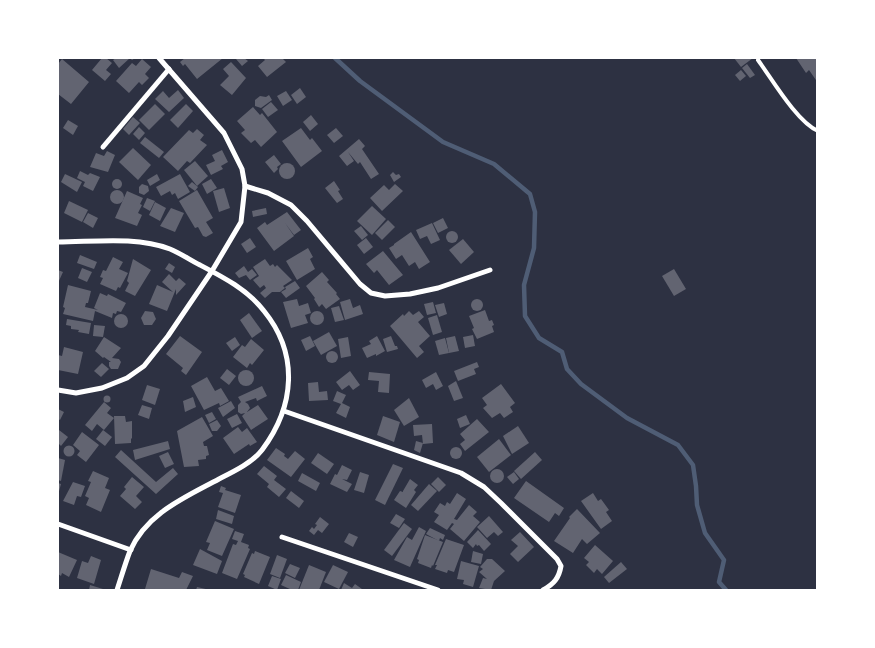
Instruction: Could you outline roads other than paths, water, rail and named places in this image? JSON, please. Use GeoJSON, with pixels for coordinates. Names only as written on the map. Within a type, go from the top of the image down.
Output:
{"type":"FeatureCollection","features":[{"type":"Feature","properties":{"kind":"street"},"geometry":{"type":"LineString","coordinates":[[58,390],[76,393],[102,388],[127,378],[144,366],[168,336],[212,271],[240,222],[245,186],[242,169],[224,133],[159,58]]}},
{"type":"Feature","properties":{"kind":"street"},"geometry":{"type":"LineString","coordinates":[[104,147],[169,69]]}},
{"type":"Feature","properties":{"kind":"street"},"geometry":{"type":"LineString","coordinates":[[245,186],[268,193],[291,205],[307,221],[360,284],[372,293],[385,296],[410,294],[438,288],[490,270]]}},
{"type":"Feature","properties":{"kind":"street"},"geometry":{"type":"LineString","coordinates":[[58,242],[142,242],[170,249],[212,271],[234,285],[264,310],[281,337],[288,364],[289,385],[284,411],[276,430],[261,452],[239,469],[165,508],[142,530],[131,550],[117,590]]}},
{"type":"Feature","properties":{"kind":"street"},"geometry":{"type":"LineString","coordinates":[[284,411],[461,473],[484,487],[550,552],[561,566],[560,574],[553,585],[543,590]]}},
{"type":"Feature","properties":{"kind":"street"},"geometry":{"type":"LineString","coordinates":[[58,524],[131,550]]}},
{"type":"Feature","properties":{"kind":"street"},"geometry":{"type":"LineString","coordinates":[[282,538],[438,590]]}},
{"type":"Feature","properties":{"kind":"lane"},"geometry":{"type":"LineString","coordinates":[[758,60],[810,128],[818,131]]}},
{"type":"Feature","properties":{"kind":"waterway"},"geometry":{"type":"LineString","coordinates":[[335,58],[360,81],[443,142],[494,164],[530,194],[535,212],[534,248],[524,285],[525,316],[539,338],[562,352],[567,369],[581,384],[627,418],[678,445],[693,465],[697,505],[705,533],[724,560],[719,582],[726,590]]}}]}
